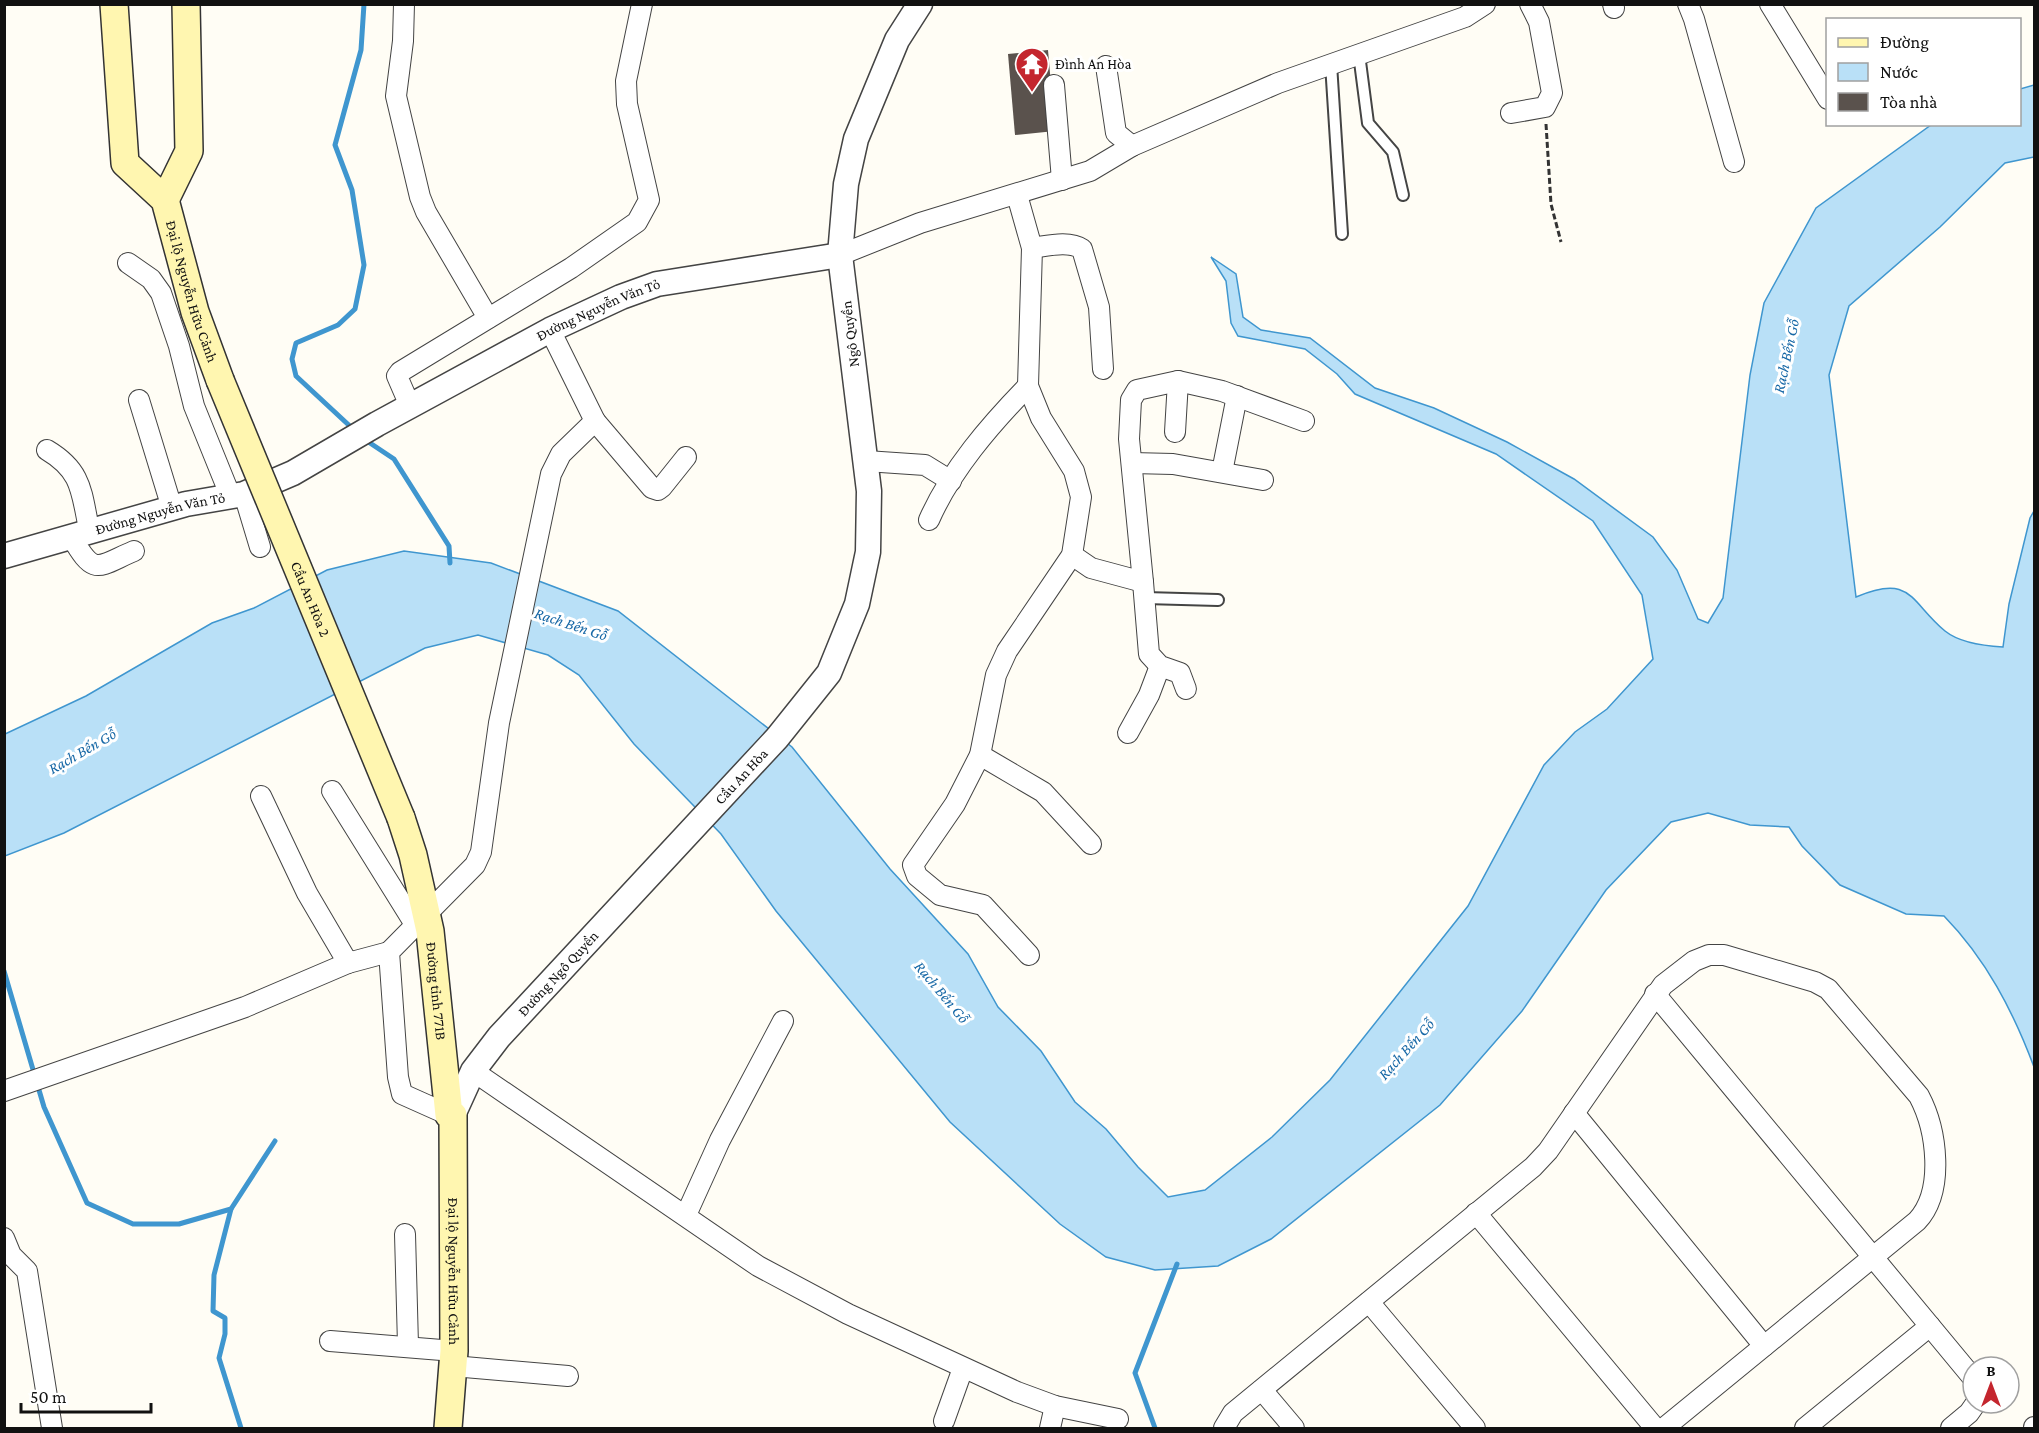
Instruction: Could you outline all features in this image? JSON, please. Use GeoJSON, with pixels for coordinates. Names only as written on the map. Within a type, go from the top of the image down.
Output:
{"type":"FeatureCollection","features":[{"type":"Feature","properties":{"kind":"main road","name":"Đại lộ Nguyễn Hữu Cảnh"},"geometry":{"type":"LineString","coordinates":[[114,4],[125,163],[165,200],[195,312],[220,380]]}},
{"type":"Feature","properties":{"kind":"main road","name":"Đại lộ Nguyễn Hữu Cảnh"},"geometry":{"type":"LineString","coordinates":[[165,200],[189,152],[186,4]]}},
{"type":"Feature","properties":{"kind":"main road","name":"Cầu An Hòa 2"},"geometry":{"type":"LineString","coordinates":[[220,380],[401,818]]}},
{"type":"Feature","properties":{"kind":"main road","name":"Đường tỉnh 771B"},"geometry":{"type":"LineString","coordinates":[[401,818],[421,920],[451,1115]]}},
{"type":"Feature","properties":{"kind":"main road","name":"Đại lộ Nguyễn Hữu Cảnh"},"geometry":{"type":"LineString","coordinates":[[448,1428],[453,1358],[451,1115]]}},
{"type":"Feature","properties":{"kind":"street"},"geometry":{"type":"LineString","coordinates":[[404,4],[403,41],[396,96],[420,197],[431,222],[488,318]]}},
{"type":"Feature","properties":{"kind":"street"},"geometry":{"type":"LineString","coordinates":[[410,406],[399,383],[397,376],[400,372],[571,268],[637,222],[644,212],[649,200],[627,104],[626,81],[642,4]]}},
{"type":"Feature","properties":{"kind":"street","name":"Ngô Quyền"},"geometry":{"type":"LineString","coordinates":[[829,673],[857,604],[868,552],[869,491],[840,255],[846,184],[856,139],[897,40],[920,4]]}},
{"type":"Feature","properties":{"kind":"street"},"geometry":{"type":"LineString","coordinates":[[840,255],[920,223],[1090,171],[1132,146],[1278,83],[1465,16],[1485,4]]}},
{"type":"Feature","properties":{"kind":"street"},"geometry":{"type":"LineString","coordinates":[[1511,113],[1545,107],[1552,93],[1539,22],[1530,4]]}},
{"type":"Feature","properties":{"kind":"street"},"geometry":{"type":"LineString","coordinates":[[1688,4],[1695,19],[1734,162]]}},
{"type":"Feature","properties":{"kind":"street"},"geometry":{"type":"LineString","coordinates":[[1770,4],[1826,97]]}},
{"type":"Feature","properties":{"kind":"street"},"geometry":{"type":"LineString","coordinates":[[1107,66],[1116,133],[1132,146]]}},
{"type":"Feature","properties":{"kind":"street"},"geometry":{"type":"LineString","coordinates":[[1054,86],[1062,180]]}},
{"type":"Feature","properties":{"kind":"street"},"geometry":{"type":"LineString","coordinates":[[1017,195],[1032,248],[1028,386],[1041,418],[1078,481],[1081,497],[1072,555],[1020,629],[996,675],[980,755],[955,804],[913,865],[914,871],[940,895],[983,905],[1029,955]]}},
{"type":"Feature","properties":{"kind":"street"},"geometry":{"type":"LineString","coordinates":[[1032,248],[1076,245],[1082,249],[1099,307],[1103,369]]}},
{"type":"Feature","properties":{"kind":"street","name":"Đường Nguyễn Văn Tỏ"},"geometry":{"type":"LineString","coordinates":[[5,555],[81,536],[172,508],[237,494],[293,473],[376,424],[550,330],[621,297],[665,282],[840,255]]}},
{"type":"Feature","properties":{"kind":"street"},"geometry":{"type":"LineString","coordinates":[[128,263],[151,279],[161,293],[179,346],[194,406],[260,547]]}},
{"type":"Feature","properties":{"kind":"street"},"geometry":{"type":"LineString","coordinates":[[550,330],[595,421],[652,488],[658,490],[662,487],[686,458]]}},
{"type":"Feature","properties":{"kind":"street"},"geometry":{"type":"LineString","coordinates":[[1175,432],[1178,381]]}},
{"type":"Feature","properties":{"kind":"street"},"geometry":{"type":"LineString","coordinates":[[1186,689],[1180,673],[1160,666],[1149,654],[1129,439],[1131,400],[1137,390],[1178,381],[1237,396],[1304,421]]}},
{"type":"Feature","properties":{"kind":"street"},"geometry":{"type":"LineString","coordinates":[[929,520],[951,481],[996,418],[1028,386]]}},
{"type":"Feature","properties":{"kind":"street"},"geometry":{"type":"LineString","coordinates":[[1222,472],[1237,396]]}},
{"type":"Feature","properties":{"kind":"street"},"geometry":{"type":"LineString","coordinates":[[139,400],[172,508]]}},
{"type":"Feature","properties":{"kind":"street"},"geometry":{"type":"LineString","coordinates":[[12,1088],[49,1073],[245,1007],[348,963],[389,952],[475,865],[481,852],[510,663],[550,474],[561,454],[595,421]]}},
{"type":"Feature","properties":{"kind":"street"},"geometry":{"type":"LineString","coordinates":[[47,450],[63,460],[76,476],[81,536],[86,562],[99,566],[134,551]]}},
{"type":"Feature","properties":{"kind":"street"},"geometry":{"type":"LineString","coordinates":[[866,461],[924,465],[951,481]]}},
{"type":"Feature","properties":{"kind":"street"},"geometry":{"type":"LineString","coordinates":[[1132,463],[1173,464],[1263,480]]}},
{"type":"Feature","properties":{"kind":"street"},"geometry":{"type":"LineString","coordinates":[[1072,555],[1091,568],[1144,590]]}},
{"type":"Feature","properties":{"kind":"street"},"geometry":{"type":"LineString","coordinates":[[1128,733],[1149,695],[1160,666]]}},
{"type":"Feature","properties":{"kind":"street","name":"Cầu An Hòa"},"geometry":{"type":"LineString","coordinates":[[648,877],[777,738],[829,673]]}},
{"type":"Feature","properties":{"kind":"street"},"geometry":{"type":"LineString","coordinates":[[980,755],[1043,792],[1091,844]]}},
{"type":"Feature","properties":{"kind":"street"},"geometry":{"type":"LineString","coordinates":[[332,791],[421,920]]}},
{"type":"Feature","properties":{"kind":"street"},"geometry":{"type":"LineString","coordinates":[[261,796],[307,893],[348,963]]}},
{"type":"Feature","properties":{"kind":"street","name":"Đường Ngô Quyền"},"geometry":{"type":"LineString","coordinates":[[473,1071],[499,1037],[648,877]]}},
{"type":"Feature","properties":{"kind":"street"},"geometry":{"type":"LineString","coordinates":[[389,952],[398,1077],[402,1094],[451,1115],[473,1071],[758,1266],[848,1314],[1017,1392],[1055,1406],[1118,1419]]}},
{"type":"Feature","properties":{"kind":"street"},"geometry":{"type":"LineString","coordinates":[[1224,1428],[1230,1416],[1541,1159],[1655,994],[1686,965],[1717,954],[1815,982],[1834,994],[1919,1096],[1929,1120],[1934,1179],[1931,1198],[1917,1221],[1664,1428]]}},
{"type":"Feature","properties":{"kind":"street"},"geometry":{"type":"LineString","coordinates":[[1655,994],[1961,1363]]}},
{"type":"Feature","properties":{"kind":"street"},"geometry":{"type":"LineString","coordinates":[[686,1215],[720,1140],[783,1021]]}},
{"type":"Feature","properties":{"kind":"street"},"geometry":{"type":"LineString","coordinates":[[1574,1113],[1764,1346]]}},
{"type":"Feature","properties":{"kind":"street"},"geometry":{"type":"LineString","coordinates":[[1476,1213],[1655,1428]]}},
{"type":"Feature","properties":{"kind":"street"},"geometry":{"type":"LineString","coordinates":[[405,1234],[408,1345]]}},
{"type":"Feature","properties":{"kind":"street"},"geometry":{"type":"LineString","coordinates":[[4,1238],[11,1255],[27,1271],[52,1428]]}},
{"type":"Feature","properties":{"kind":"street"},"geometry":{"type":"LineString","coordinates":[[1369,1302],[1475,1428]]}},
{"type":"Feature","properties":{"kind":"street"},"geometry":{"type":"LineString","coordinates":[[1805,1428],[1930,1326]]}},
{"type":"Feature","properties":{"kind":"street"},"geometry":{"type":"LineString","coordinates":[[330,1341],[408,1345],[453,1358],[568,1376]]}},
{"type":"Feature","properties":{"kind":"street"},"geometry":{"type":"LineString","coordinates":[[944,1421],[963,1368]]}},
{"type":"Feature","properties":{"kind":"street"},"geometry":{"type":"LineString","coordinates":[[1262,1390],[1294,1428]]}},
{"type":"Feature","properties":{"kind":"street"},"geometry":{"type":"LineString","coordinates":[[1050,1428],[1055,1406]]}},
{"type":"Feature","properties":{"kind":"street"},"geometry":{"type":"LineString","coordinates":[[1951,1428],[1967,1415]]}},
{"type":"Feature","properties":{"kind":"lane"},"geometry":{"type":"LineString","coordinates":[[1359,54],[1368,123],[1393,152],[1403,195]]}},
{"type":"Feature","properties":{"kind":"lane"},"geometry":{"type":"LineString","coordinates":[[1330,64],[1342,234]]}},
{"type":"Feature","properties":{"kind":"lane"},"geometry":{"type":"LineString","coordinates":[[1144,590],[1218,600]]}},
{"type":"Feature","properties":{"kind":"path"},"geometry":{"type":"LineString","coordinates":[[1545,107],[1551,204],[1561,242]]}},
{"type":"Feature","properties":{"kind":"water","name":"Rạch Bến Gỗ"},"geometry":{"type":"Polygon","coordinates":[[[2034,85],[2034,157],[2005,163],[1940,227],[1849,306],[1829,375],[1856,597],[1874,590],[1889,588],[1900,590],[1916,601],[1951,635],[1973,643],[2003,647],[2009,604],[2030,518],[2034,511],[2034,1067],[1997,987],[1973,950],[1944,916],[1906,914],[1840,885],[1802,846],[1789,827],[1750,825],[1708,813],[1671,822],[1606,890],[1522,1011],[1440,1105],[1271,1239],[1218,1266],[1155,1270],[1106,1257],[1060,1224],[950,1122],[776,911],[721,834],[634,744],[579,675],[548,655],[478,635],[425,648],[64,833],[5,856],[5,734],[86,696],[212,623],[254,608],[327,570],[404,551],[491,563],[618,611],[792,747],[890,869],[968,954],[998,1007],[1041,1051],[1075,1102],[1106,1129],[1138,1167],[1168,1197],[1205,1190],[1272,1137],[1330,1080],[1468,906],[1544,765],[1575,732],[1607,709],[1653,659],[1642,595],[1593,521],[1496,454],[1355,394],[1337,374],[1305,349],[1238,336],[1231,323],[1226,281],[1211,257],[1236,274],[1243,317],[1261,330],[1310,338],[1375,388],[1434,408],[1507,442],[1574,479],[1653,537],[1677,570],[1698,619],[1708,623],[1723,598],[1750,375],[1764,303],[1816,208],[1930,126],[2021,126],[2021,89],[2034,85]]]}},
{"type":"Feature","properties":{"kind":"building","name":"Đình An Hòa"},"geometry":{"type":"Polygon","coordinates":[[[1048,50],[1055,131],[1015,135],[1008,54],[1048,50]]]}},
{"type":"Feature","properties":{"kind":"waterway"},"geometry":{"type":"LineString","coordinates":[[353,429],[296,376],[292,359],[296,343],[338,325],[355,309],[364,265],[352,190],[335,145],[361,50],[364,4]]}},
{"type":"Feature","properties":{"kind":"waterway"},"geometry":{"type":"LineString","coordinates":[[364,439],[394,459],[449,546],[450,563]]}},
{"type":"Feature","properties":{"kind":"waterway"},"geometry":{"type":"LineString","coordinates":[[4,971],[44,1107],[87,1203],[133,1224],[179,1224],[231,1209],[275,1141]]}},
{"type":"Feature","properties":{"kind":"waterway"},"geometry":{"type":"LineString","coordinates":[[231,1209],[214,1275],[213,1311],[225,1318],[225,1334],[219,1358],[241,1428]]}},
{"type":"Feature","properties":{"kind":"waterway"},"geometry":{"type":"LineString","coordinates":[[1155,1428],[1135,1373],[1177,1264]]}},
{"type":"Feature","properties":{"kind":"place","name":"Đình An Hòa"},"geometry":{"type":"Point","coordinates":[1032,93]}}]}
